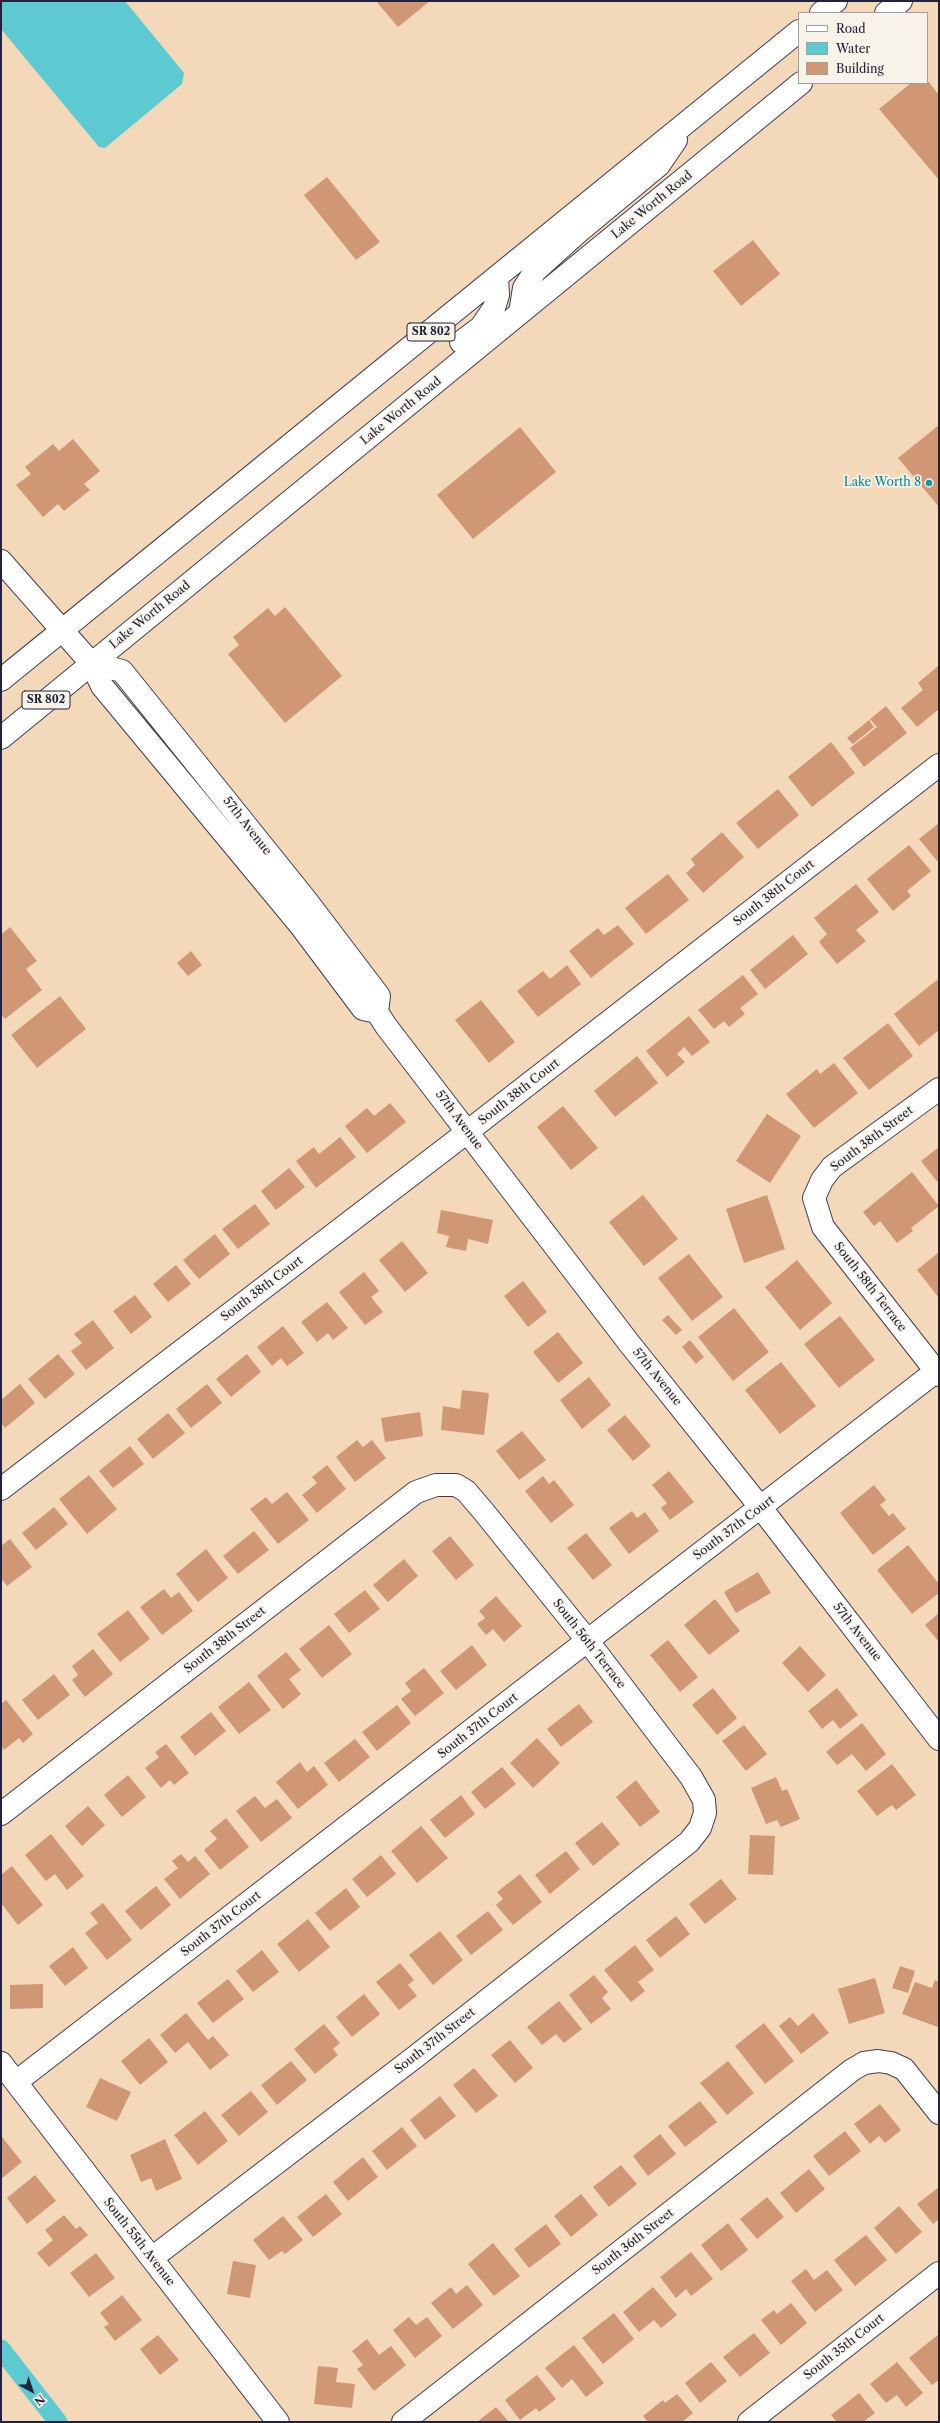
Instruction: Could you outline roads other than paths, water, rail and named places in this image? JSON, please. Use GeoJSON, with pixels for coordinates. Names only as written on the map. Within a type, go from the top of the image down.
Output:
{"type":"FeatureCollection","features":[{"type":"Feature","properties":{"kind":"street"},"geometry":{"type":"LineString","coordinates":[[822,12],[836,1]]}},
{"type":"Feature","properties":{"kind":"street"},"geometry":{"type":"LineString","coordinates":[[887,12],[901,1]]}},
{"type":"Feature","properties":{"kind":"street","name":"SR 802"},"geometry":{"type":"LineString","coordinates":[[1,680],[798,32]]}},
{"type":"Feature","properties":{"kind":"street","name":"Lake Worth Road"},"geometry":{"type":"LineString","coordinates":[[1,738],[800,84]]}},
{"type":"Feature","properties":{"kind":"street"},"geometry":{"type":"LineString","coordinates":[[520,313],[524,288],[535,271],[577,233],[659,165],[687,122]]}},
{"type":"Feature","properties":{"kind":"street"},"geometry":{"type":"LineString","coordinates":[[359,445],[378,409],[481,326],[494,308],[498,295],[497,278]]}},
{"type":"Feature","properties":{"kind":"street"},"geometry":{"type":"LineString","coordinates":[[1,561],[61,631],[91,663]]}},
{"type":"Feature","properties":{"kind":"street","name":"57th Avenue"},"geometry":{"type":"LineString","coordinates":[[91,663],[122,671],[206,774],[379,996],[377,1012],[468,1132],[629,1343],[761,1508],[939,1739]]}},
{"type":"Feature","properties":{"kind":"street","name":"South 38th Court"},"geometry":{"type":"LineString","coordinates":[[1,1489],[468,1132],[939,764]]}},
{"type":"Feature","properties":{"kind":"street","name":"South 38th Street"},"geometry":{"type":"LineString","coordinates":[[814,1198],[822,1180],[832,1167],[939,1088]]}},
{"type":"Feature","properties":{"kind":"street","name":"South 58th Terrace"},"geometry":{"type":"LineString","coordinates":[[814,1198],[823,1227],[938,1372]]}},
{"type":"Feature","properties":{"kind":"street","name":"South 37th Court"},"geometry":{"type":"LineString","coordinates":[[16,2082],[538,1680],[587,1640],[938,1372]]}},
{"type":"Feature","properties":{"kind":"street","name":"South 38th Street"},"geometry":{"type":"LineString","coordinates":[[1,1814],[416,1492],[436,1485],[456,1485]]}},
{"type":"Feature","properties":{"kind":"street","name":"South 56th Terrace"},"geometry":{"type":"LineString","coordinates":[[456,1485],[466,1491],[484,1512],[587,1640],[691,1777],[704,1800],[705,1813]]}},
{"type":"Feature","properties":{"kind":"street","name":"South 37th Street"},"geometry":{"type":"LineString","coordinates":[[152,2258],[415,2056],[689,1842],[700,1828],[705,1813]]}},
{"type":"Feature","properties":{"kind":"street","name":"South 36th Street"},"geometry":{"type":"LineString","coordinates":[[403,2422],[852,2070],[864,2064],[884,2062],[904,2070],[939,2113]]}},
{"type":"Feature","properties":{"kind":"street","name":"South 55th Avenue"},"geometry":{"type":"LineString","coordinates":[[1,2063],[278,2422]]}},
{"type":"Feature","properties":{"kind":"street","name":"South 35th Court"},"geometry":{"type":"LineString","coordinates":[[749,2422],[939,2273]]}},
{"type":"Feature","properties":{"kind":"water"},"geometry":{"type":"Polygon","coordinates":[[[1,1],[125,1],[184,73],[182,84],[105,148],[99,147],[1,29],[1,1]]]}},
{"type":"Feature","properties":{"kind":"waterway"},"geometry":{"type":"LineString","coordinates":[[1,2349],[58,2422]]}},
{"type":"Feature","properties":{"kind":"place","name":"Lake Worth 8"},"geometry":{"type":"Point","coordinates":[929,483]}}]}
